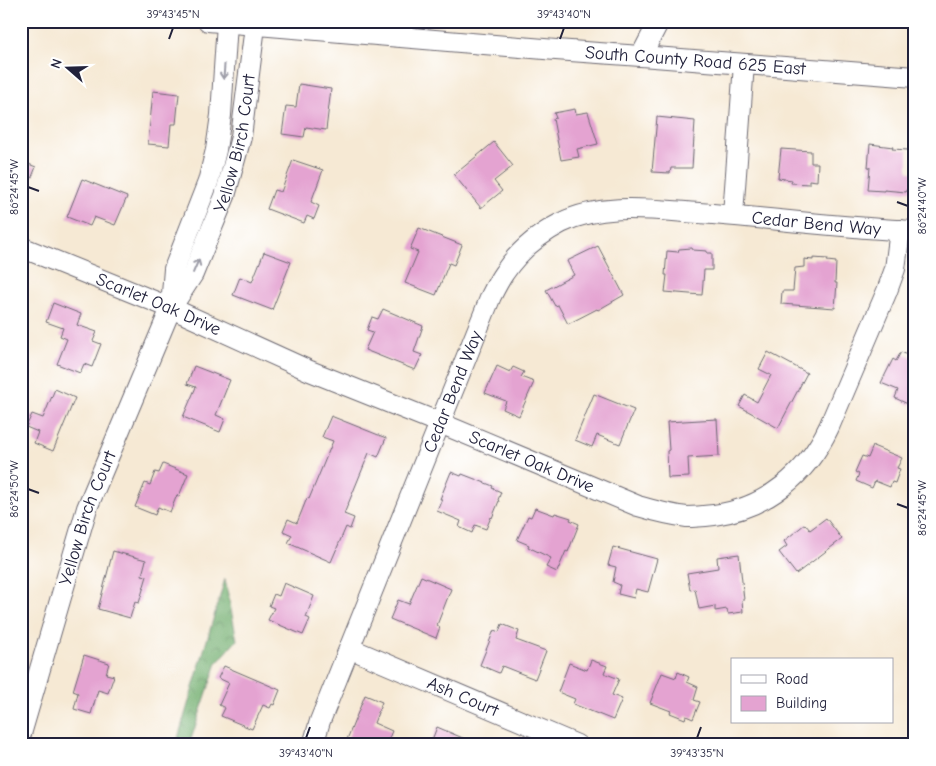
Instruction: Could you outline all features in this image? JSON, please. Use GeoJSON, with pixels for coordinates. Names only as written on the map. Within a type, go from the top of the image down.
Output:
{"type":"FeatureCollection","features":[{"type":"Feature","properties":{"kind":"street"},"geometry":{"type":"LineString","coordinates":[[641,56],[659,21]]}},
{"type":"Feature","properties":{"kind":"street","name":"South County Road 625 East"},"geometry":{"type":"LineString","coordinates":[[235,23],[537,49],[915,78]]}},
{"type":"Feature","properties":{"kind":"street","name":"Yellow Birch Court"},"geometry":{"type":"LineString","coordinates":[[171,308],[174,269],[208,182],[216,150],[235,23]]}},
{"type":"Feature","properties":{"kind":"street","name":"Yellow Birch Court"},"geometry":{"type":"LineString","coordinates":[[21,734],[86,508],[171,308],[193,274],[225,196],[241,138],[235,23]]}},
{"type":"Feature","properties":{"kind":"street","name":"Cedar Bend Way"},"geometry":{"type":"LineString","coordinates":[[732,215],[744,64]]}},
{"type":"Feature","properties":{"kind":"street","name":"Cedar Bend Way"},"geometry":{"type":"LineString","coordinates":[[313,745],[320,721],[491,296],[503,273],[520,253],[539,236],[561,223],[586,214],[611,209],[732,215],[907,231]]}},
{"type":"Feature","properties":{"kind":"street","name":"Scarlet Oak Drive"},"geometry":{"type":"LineString","coordinates":[[21,247],[171,308],[310,371],[638,506],[663,513],[700,517],[726,513],[750,506],[772,494],[792,479],[810,460],[823,438],[887,291],[907,231]]}},
{"type":"Feature","properties":{"kind":"street","name":"Ash Court"},"geometry":{"type":"LineString","coordinates":[[349,648],[577,745]]}},
{"type":"Feature","properties":{"kind":"green space"},"geometry":{"type":"Polygon","coordinates":[[[225,579],[237,640],[217,663],[189,745],[176,745],[225,579]]]}},
{"type":"Feature","properties":{"kind":"building"},"geometry":{"type":"Polygon","coordinates":[[[299,84],[331,89],[326,130],[306,127],[304,137],[282,134],[286,106],[296,107],[299,84]]]}},
{"type":"Feature","properties":{"kind":"building"},"geometry":{"type":"Polygon","coordinates":[[[153,91],[179,94],[176,124],[171,124],[169,146],[148,144],[153,91]]]}},
{"type":"Feature","properties":{"kind":"building"},"geometry":{"type":"Polygon","coordinates":[[[575,109],[576,114],[588,112],[598,144],[577,149],[579,157],[561,160],[553,119],[556,118],[554,113],[575,109]]]}},
{"type":"Feature","properties":{"kind":"building"},"geometry":{"type":"Polygon","coordinates":[[[657,117],[695,121],[692,168],[671,168],[670,173],[652,172],[657,117]]]}},
{"type":"Feature","properties":{"kind":"building"},"geometry":{"type":"Polygon","coordinates":[[[494,142],[513,166],[494,181],[502,191],[481,208],[454,175],[494,142]]]}},
{"type":"Feature","properties":{"kind":"building"},"geometry":{"type":"Polygon","coordinates":[[[870,144],[893,147],[892,149],[908,150],[908,172],[914,172],[914,191],[868,190],[870,144]]]}},
{"type":"Feature","properties":{"kind":"building"},"geometry":{"type":"Polygon","coordinates":[[[781,149],[811,151],[811,163],[818,163],[817,181],[809,180],[809,184],[791,183],[792,180],[778,178],[781,149]]]}},
{"type":"Feature","properties":{"kind":"building"},"geometry":{"type":"Polygon","coordinates":[[[293,160],[323,170],[311,202],[319,206],[314,219],[307,216],[304,223],[267,209],[274,190],[281,192],[293,160]]]}},
{"type":"Feature","properties":{"kind":"building"},"geometry":{"type":"Polygon","coordinates":[[[21,161],[36,167],[22,201],[21,201],[21,161]]]}},
{"type":"Feature","properties":{"kind":"building"},"geometry":{"type":"Polygon","coordinates":[[[82,179],[127,197],[115,225],[94,217],[90,226],[67,217],[82,179]]]}},
{"type":"Feature","properties":{"kind":"building"},"geometry":{"type":"Polygon","coordinates":[[[419,228],[462,245],[454,265],[449,263],[436,295],[405,283],[418,252],[410,249],[419,228]]]}},
{"type":"Feature","properties":{"kind":"building"},"geometry":{"type":"Polygon","coordinates":[[[598,246],[624,295],[568,324],[558,305],[555,306],[546,290],[574,275],[567,261],[598,246]]]}},
{"type":"Feature","properties":{"kind":"building"},"geometry":{"type":"Polygon","coordinates":[[[692,248],[693,250],[712,253],[712,270],[704,270],[702,295],[665,292],[667,251],[678,252],[679,249],[692,248]]]}},
{"type":"Feature","properties":{"kind":"building"},"geometry":{"type":"Polygon","coordinates":[[[264,252],[291,262],[272,310],[233,295],[240,277],[252,282],[264,252]]]}},
{"type":"Feature","properties":{"kind":"building"},"geometry":{"type":"Polygon","coordinates":[[[813,258],[828,259],[827,261],[836,262],[835,308],[781,304],[782,291],[793,291],[795,268],[804,267],[804,259],[813,260],[813,258]]]}},
{"type":"Feature","properties":{"kind":"building"},"geometry":{"type":"Polygon","coordinates":[[[53,303],[81,314],[77,325],[97,332],[93,341],[101,344],[92,367],[84,364],[80,373],[57,364],[67,339],[60,336],[63,328],[46,322],[53,303]]]}},
{"type":"Feature","properties":{"kind":"building"},"geometry":{"type":"Polygon","coordinates":[[[383,309],[423,326],[414,352],[422,355],[415,370],[365,350],[373,332],[367,330],[372,317],[378,319],[383,309]]]}},
{"type":"Feature","properties":{"kind":"building"},"geometry":{"type":"Polygon","coordinates":[[[768,352],[807,373],[778,428],[739,406],[745,395],[757,402],[771,375],[759,369],[768,352]]]}},
{"type":"Feature","properties":{"kind":"building"},"geometry":{"type":"Polygon","coordinates":[[[901,352],[915,358],[915,394],[910,405],[895,398],[898,390],[881,383],[893,359],[896,361],[901,352]]]}},
{"type":"Feature","properties":{"kind":"building"},"geometry":{"type":"Polygon","coordinates":[[[194,366],[230,380],[216,415],[225,419],[220,432],[183,417],[196,387],[187,384],[194,366]]]}},
{"type":"Feature","properties":{"kind":"building"},"geometry":{"type":"Polygon","coordinates":[[[497,366],[510,372],[513,367],[524,372],[521,377],[534,382],[519,416],[503,409],[506,401],[485,393],[497,366]]]}},
{"type":"Feature","properties":{"kind":"building"},"geometry":{"type":"Polygon","coordinates":[[[55,389],[75,398],[53,451],[34,443],[38,432],[26,427],[32,414],[43,418],[55,389]]]}},
{"type":"Feature","properties":{"kind":"building"},"geometry":{"type":"Polygon","coordinates":[[[594,394],[634,410],[620,444],[597,435],[592,447],[575,440],[594,394]]]}},
{"type":"Feature","properties":{"kind":"building"},"geometry":{"type":"Polygon","coordinates":[[[331,416],[386,438],[378,457],[369,453],[344,514],[354,518],[350,529],[346,527],[331,562],[288,543],[292,535],[283,531],[288,519],[297,523],[307,498],[309,499],[333,441],[322,437],[331,416]]]}},
{"type":"Feature","properties":{"kind":"building"},"geometry":{"type":"Polygon","coordinates":[[[717,419],[719,456],[688,458],[689,477],[668,478],[667,422],[717,419]]]}},
{"type":"Feature","properties":{"kind":"building"},"geometry":{"type":"Polygon","coordinates":[[[873,446],[902,458],[897,468],[900,469],[895,483],[892,482],[890,487],[875,481],[872,488],[856,481],[859,474],[855,472],[862,456],[868,458],[873,446]]]}},
{"type":"Feature","properties":{"kind":"building"},"geometry":{"type":"Polygon","coordinates":[[[163,464],[188,474],[170,512],[158,507],[155,515],[135,507],[145,483],[150,485],[155,472],[159,473],[163,464]]]}},
{"type":"Feature","properties":{"kind":"building"},"geometry":{"type":"Polygon","coordinates":[[[451,472],[461,476],[462,474],[493,486],[492,488],[501,492],[499,501],[486,529],[475,525],[472,533],[459,527],[461,521],[437,511],[451,472]]]}},
{"type":"Feature","properties":{"kind":"building"},"geometry":{"type":"Polygon","coordinates":[[[535,508],[554,515],[555,513],[571,518],[570,520],[579,524],[568,552],[566,551],[557,572],[546,567],[551,558],[517,540],[528,516],[531,517],[535,508]]]}},
{"type":"Feature","properties":{"kind":"building"},"geometry":{"type":"Polygon","coordinates":[[[826,518],[842,539],[796,574],[779,552],[787,546],[784,541],[805,524],[810,530],[826,518]]]}},
{"type":"Feature","properties":{"kind":"building"},"geometry":{"type":"Polygon","coordinates":[[[613,547],[657,559],[648,592],[636,589],[634,598],[618,594],[620,585],[613,582],[616,567],[608,565],[613,547]]]}},
{"type":"Feature","properties":{"kind":"building"},"geometry":{"type":"Polygon","coordinates":[[[113,551],[146,560],[142,575],[147,576],[139,603],[135,602],[130,618],[98,609],[113,551]]]}},
{"type":"Feature","properties":{"kind":"building"},"geometry":{"type":"Polygon","coordinates":[[[739,554],[744,600],[742,600],[743,612],[728,614],[727,609],[715,611],[715,606],[699,609],[695,589],[690,590],[687,573],[718,568],[717,557],[739,554]]]}},
{"type":"Feature","properties":{"kind":"building"},"geometry":{"type":"Polygon","coordinates":[[[421,576],[451,589],[437,625],[440,627],[436,638],[390,619],[398,600],[409,604],[421,576]]]}},
{"type":"Feature","properties":{"kind":"building"},"geometry":{"type":"Polygon","coordinates":[[[284,583],[314,596],[306,617],[310,619],[303,635],[268,620],[274,608],[269,606],[274,594],[279,596],[284,583]]]}},
{"type":"Feature","properties":{"kind":"building"},"geometry":{"type":"Polygon","coordinates":[[[502,624],[519,631],[516,640],[546,651],[535,679],[502,666],[499,673],[480,665],[494,630],[499,632],[502,624]]]}},
{"type":"Feature","properties":{"kind":"building"},"geometry":{"type":"Polygon","coordinates":[[[84,655],[109,663],[106,674],[114,676],[108,693],[98,690],[91,714],[74,709],[78,693],[73,691],[84,655]]]}},
{"type":"Feature","properties":{"kind":"building"},"geometry":{"type":"Polygon","coordinates":[[[591,660],[607,666],[604,673],[619,679],[612,695],[622,699],[613,720],[573,704],[575,699],[558,692],[569,663],[587,670],[591,660]]]}},
{"type":"Feature","properties":{"kind":"building"},"geometry":{"type":"Polygon","coordinates":[[[224,666],[280,690],[274,705],[272,704],[270,708],[263,705],[252,729],[221,716],[225,708],[219,705],[229,683],[218,678],[224,666]]]}},
{"type":"Feature","properties":{"kind":"building"},"geometry":{"type":"Polygon","coordinates":[[[678,672],[689,677],[687,682],[698,687],[694,700],[700,702],[693,719],[686,716],[685,719],[650,703],[662,673],[676,678],[678,672]]]}},
{"type":"Feature","properties":{"kind":"building"},"geometry":{"type":"Polygon","coordinates":[[[365,695],[382,702],[374,723],[392,731],[386,745],[353,745],[346,742],[365,695]]]}},
{"type":"Feature","properties":{"kind":"building"},"geometry":{"type":"Polygon","coordinates":[[[437,727],[479,745],[430,745],[437,727]]]}}]}
